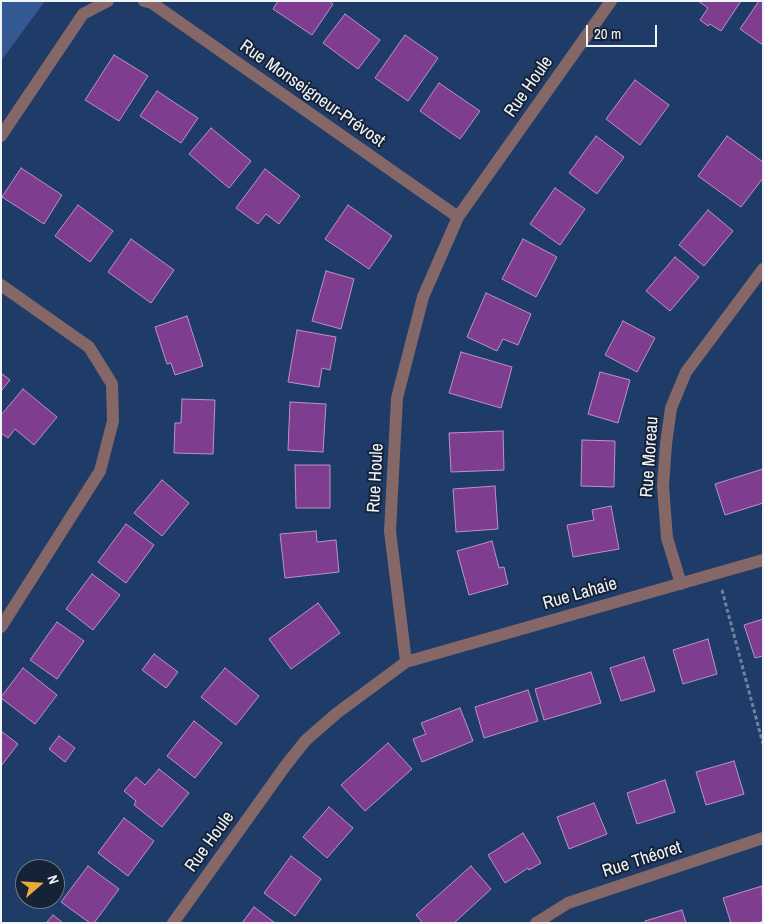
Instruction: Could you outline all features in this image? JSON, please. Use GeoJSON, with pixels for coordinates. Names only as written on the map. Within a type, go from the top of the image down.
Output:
{"type":"FeatureCollection","features":[{"type":"Feature","properties":{"kind":"street"},"geometry":{"type":"LineString","coordinates":[[1,136],[83,14],[108,1]]}},
{"type":"Feature","properties":{"kind":"street","name":"Rue Monseigneur-Prévost"},"geometry":{"type":"LineString","coordinates":[[144,1],[152,3],[458,217]]}},
{"type":"Feature","properties":{"kind":"street","name":"Rue Houle"},"geometry":{"type":"LineString","coordinates":[[173,923],[306,740],[337,713],[406,662],[390,531],[397,398],[422,297],[458,217],[611,1]]}},
{"type":"Feature","properties":{"kind":"street","name":"Rue Moreau"},"geometry":{"type":"LineString","coordinates":[[681,584],[667,538],[663,486],[671,408],[686,372],[763,269]]}},
{"type":"Feature","properties":{"kind":"street"},"geometry":{"type":"LineString","coordinates":[[1,285],[89,347],[112,384],[113,421],[100,471],[1,627]]}},
{"type":"Feature","properties":{"kind":"street","name":"Rue Lahaie"},"geometry":{"type":"LineString","coordinates":[[406,662],[763,560]]}},
{"type":"Feature","properties":{"kind":"street","name":"Rue Théoret"},"geometry":{"type":"LineString","coordinates":[[536,923],[568,903],[763,838]]}},
{"type":"Feature","properties":{"kind":"path"},"geometry":{"type":"LineString","coordinates":[[717,573],[763,744]]}},
{"type":"Feature","properties":{"kind":"shaded area"},"geometry":{"type":"Polygon","coordinates":[[[1,1],[45,1],[1,61],[1,1]]]}},
{"type":"Feature","properties":{"kind":"building"},"geometry":{"type":"Polygon","coordinates":[[[278,1],[329,1],[333,4],[312,35],[273,9],[278,1]]]}},
{"type":"Feature","properties":{"kind":"building"},"geometry":{"type":"Polygon","coordinates":[[[698,1],[741,1],[721,31],[710,24],[708,26],[700,20],[708,8],[698,1]]]}},
{"type":"Feature","properties":{"kind":"building"},"geometry":{"type":"Polygon","coordinates":[[[759,1],[763,1],[763,45],[740,29],[759,1]]]}},
{"type":"Feature","properties":{"kind":"building"},"geometry":{"type":"Polygon","coordinates":[[[345,14],[380,40],[358,69],[323,43],[345,14]]]}},
{"type":"Feature","properties":{"kind":"building"},"geometry":{"type":"Polygon","coordinates":[[[405,35],[438,58],[408,101],[375,78],[405,35]]]}},
{"type":"Feature","properties":{"kind":"building"},"geometry":{"type":"Polygon","coordinates":[[[114,55],[148,76],[119,121],[85,100],[114,55]]]}},
{"type":"Feature","properties":{"kind":"building"},"geometry":{"type":"Polygon","coordinates":[[[635,80],[669,105],[640,145],[606,119],[635,80]]]}},
{"type":"Feature","properties":{"kind":"building"},"geometry":{"type":"Polygon","coordinates":[[[439,83],[480,111],[460,139],[420,111],[439,83]]]}},
{"type":"Feature","properties":{"kind":"building"},"geometry":{"type":"Polygon","coordinates":[[[157,91],[198,118],[181,143],[140,116],[157,91]]]}},
{"type":"Feature","properties":{"kind":"building"},"geometry":{"type":"Polygon","coordinates":[[[211,128],[251,161],[229,188],[189,154],[211,128]]]}},
{"type":"Feature","properties":{"kind":"building"},"geometry":{"type":"Polygon","coordinates":[[[596,136],[624,157],[597,194],[569,173],[596,136]]]}},
{"type":"Feature","properties":{"kind":"building"},"geometry":{"type":"Polygon","coordinates":[[[727,136],[763,162],[763,178],[741,207],[698,176],[727,136]]]}},
{"type":"Feature","properties":{"kind":"building"},"geometry":{"type":"Polygon","coordinates":[[[21,168],[62,195],[44,224],[2,197],[21,168]]]}},
{"type":"Feature","properties":{"kind":"building"},"geometry":{"type":"Polygon","coordinates":[[[265,169],[300,196],[279,224],[266,214],[258,224],[236,208],[265,169]]]}},
{"type":"Feature","properties":{"kind":"building"},"geometry":{"type":"Polygon","coordinates":[[[555,188],[585,209],[560,245],[530,224],[555,188]]]}},
{"type":"Feature","properties":{"kind":"building"},"geometry":{"type":"Polygon","coordinates":[[[78,205],[113,231],[90,262],[55,236],[78,205]]]}},
{"type":"Feature","properties":{"kind":"building"},"geometry":{"type":"Polygon","coordinates":[[[348,205],[392,236],[369,269],[325,239],[348,205]]]}},
{"type":"Feature","properties":{"kind":"building"},"geometry":{"type":"Polygon","coordinates":[[[708,210],[733,231],[704,266],[679,245],[708,210]]]}},
{"type":"Feature","properties":{"kind":"building"},"geometry":{"type":"Polygon","coordinates":[[[131,239],[174,270],[151,303],[108,272],[131,239]]]}},
{"type":"Feature","properties":{"kind":"building"},"geometry":{"type":"Polygon","coordinates":[[[523,239],[557,257],[536,297],[502,279],[523,239]]]}},
{"type":"Feature","properties":{"kind":"building"},"geometry":{"type":"Polygon","coordinates":[[[675,257],[699,277],[670,311],[646,291],[675,257]]]}},
{"type":"Feature","properties":{"kind":"building"},"geometry":{"type":"Polygon","coordinates":[[[326,271],[354,279],[341,329],[312,321],[326,271]]]}},
{"type":"Feature","properties":{"kind":"building"},"geometry":{"type":"Polygon","coordinates":[[[486,293],[531,314],[518,345],[503,339],[497,351],[467,337],[486,293]]]}},
{"type":"Feature","properties":{"kind":"building"},"geometry":{"type":"Polygon","coordinates":[[[187,316],[203,366],[175,375],[171,363],[167,364],[155,327],[187,316]]]}},
{"type":"Feature","properties":{"kind":"building"},"geometry":{"type":"Polygon","coordinates":[[[623,321],[655,338],[637,372],[605,355],[623,321]]]}},
{"type":"Feature","properties":{"kind":"building"},"geometry":{"type":"Polygon","coordinates":[[[297,330],[336,337],[330,370],[322,368],[319,387],[288,382],[297,330]]]}},
{"type":"Feature","properties":{"kind":"building"},"geometry":{"type":"Polygon","coordinates":[[[461,352],[512,367],[501,408],[449,393],[461,352]]]}},
{"type":"Feature","properties":{"kind":"building"},"geometry":{"type":"Polygon","coordinates":[[[600,372],[630,380],[618,423],[588,414],[600,372]]]}},
{"type":"Feature","properties":{"kind":"building"},"geometry":{"type":"Polygon","coordinates":[[[1,373],[10,380],[1,391],[1,373]]]}},
{"type":"Feature","properties":{"kind":"building"},"geometry":{"type":"Polygon","coordinates":[[[23,389],[57,417],[34,445],[15,429],[8,438],[1,433],[1,415],[23,389]]]}},
{"type":"Feature","properties":{"kind":"building"},"geometry":{"type":"Polygon","coordinates":[[[182,399],[215,400],[213,454],[174,453],[175,423],[181,423],[182,399]]]}},
{"type":"Feature","properties":{"kind":"building"},"geometry":{"type":"Polygon","coordinates":[[[290,402],[326,404],[323,452],[288,450],[290,402]]]}},
{"type":"Feature","properties":{"kind":"building"},"geometry":{"type":"Polygon","coordinates":[[[503,431],[504,470],[451,472],[449,433],[503,431]]]}},
{"type":"Feature","properties":{"kind":"building"},"geometry":{"type":"Polygon","coordinates":[[[582,440],[615,441],[614,487],[581,486],[582,440]]]}},
{"type":"Feature","properties":{"kind":"building"},"geometry":{"type":"Polygon","coordinates":[[[295,465],[330,465],[330,508],[296,508],[295,465]]]}},
{"type":"Feature","properties":{"kind":"building"},"geometry":{"type":"Polygon","coordinates":[[[763,469],[763,503],[725,515],[715,484],[763,469]]]}},
{"type":"Feature","properties":{"kind":"building"},"geometry":{"type":"Polygon","coordinates":[[[162,480],[189,503],[162,536],[134,513],[162,480]]]}},
{"type":"Feature","properties":{"kind":"building"},"geometry":{"type":"Polygon","coordinates":[[[495,486],[498,529],[456,532],[453,489],[495,486]]]}},
{"type":"Feature","properties":{"kind":"building"},"geometry":{"type":"Polygon","coordinates":[[[611,506],[619,549],[573,557],[567,525],[594,520],[592,510],[611,506]]]}},
{"type":"Feature","properties":{"kind":"building"},"geometry":{"type":"Polygon","coordinates":[[[126,524],[154,545],[126,583],[98,562],[126,524]]]}},
{"type":"Feature","properties":{"kind":"building"},"geometry":{"type":"Polygon","coordinates":[[[316,531],[317,542],[336,540],[339,572],[285,578],[280,534],[316,531]]]}},
{"type":"Feature","properties":{"kind":"building"},"geometry":{"type":"Polygon","coordinates":[[[492,541],[499,568],[504,567],[508,584],[469,595],[457,551],[492,541]]]}},
{"type":"Feature","properties":{"kind":"building"},"geometry":{"type":"Polygon","coordinates":[[[92,574],[120,595],[93,630],[66,609],[92,574]]]}},
{"type":"Feature","properties":{"kind":"building"},"geometry":{"type":"Polygon","coordinates":[[[318,603],[340,633],[291,669],[269,639],[318,603]]]}},
{"type":"Feature","properties":{"kind":"building"},"geometry":{"type":"Polygon","coordinates":[[[763,619],[763,656],[755,658],[744,625],[763,619]]]}},
{"type":"Feature","properties":{"kind":"building"},"geometry":{"type":"Polygon","coordinates":[[[57,622],[84,641],[57,679],[30,660],[57,622]]]}},
{"type":"Feature","properties":{"kind":"building"},"geometry":{"type":"Polygon","coordinates":[[[708,639],[717,674],[683,684],[673,650],[708,639]]]}},
{"type":"Feature","properties":{"kind":"building"},"geometry":{"type":"Polygon","coordinates":[[[154,654],[178,672],[166,688],[142,670],[154,654]]]}},
{"type":"Feature","properties":{"kind":"building"},"geometry":{"type":"Polygon","coordinates":[[[644,657],[655,691],[621,701],[610,668],[644,657]]]}},
{"type":"Feature","properties":{"kind":"building"},"geometry":{"type":"Polygon","coordinates":[[[23,668],[57,695],[35,724],[1,698],[23,668]]]}},
{"type":"Feature","properties":{"kind":"building"},"geometry":{"type":"Polygon","coordinates":[[[225,668],[259,696],[236,725],[201,697],[225,668]]]}},
{"type":"Feature","properties":{"kind":"building"},"geometry":{"type":"Polygon","coordinates":[[[591,672],[601,703],[544,720],[535,689],[591,672]]]}},
{"type":"Feature","properties":{"kind":"building"},"geometry":{"type":"Polygon","coordinates":[[[528,690],[538,721],[484,738],[475,707],[528,690]]]}},
{"type":"Feature","properties":{"kind":"building"},"geometry":{"type":"Polygon","coordinates":[[[460,708],[473,741],[422,762],[413,739],[426,734],[421,723],[460,708]]]}},
{"type":"Feature","properties":{"kind":"building"},"geometry":{"type":"Polygon","coordinates":[[[194,721],[222,743],[195,778],[167,756],[194,721]]]}},
{"type":"Feature","properties":{"kind":"building"},"geometry":{"type":"Polygon","coordinates":[[[1,731],[18,744],[1,766],[1,731]]]}},
{"type":"Feature","properties":{"kind":"building"},"geometry":{"type":"Polygon","coordinates":[[[59,736],[75,748],[65,762],[49,749],[59,736]]]}},
{"type":"Feature","properties":{"kind":"building"},"geometry":{"type":"Polygon","coordinates":[[[388,743],[412,769],[365,811],[341,785],[388,743]]]}},
{"type":"Feature","properties":{"kind":"building"},"geometry":{"type":"Polygon","coordinates":[[[734,761],[744,794],[706,805],[696,772],[734,761]]]}},
{"type":"Feature","properties":{"kind":"building"},"geometry":{"type":"Polygon","coordinates":[[[159,769],[189,793],[162,827],[134,805],[136,801],[124,791],[136,777],[145,785],[159,769]]]}},
{"type":"Feature","properties":{"kind":"building"},"geometry":{"type":"Polygon","coordinates":[[[665,780],[675,812],[637,824],[627,793],[665,780]]]}},
{"type":"Feature","properties":{"kind":"building"},"geometry":{"type":"Polygon","coordinates":[[[594,803],[607,834],[569,849],[557,817],[594,803]]]}},
{"type":"Feature","properties":{"kind":"building"},"geometry":{"type":"Polygon","coordinates":[[[329,807],[353,828],[327,858],[303,837],[329,807]]]}},
{"type":"Feature","properties":{"kind":"building"},"geometry":{"type":"Polygon","coordinates":[[[124,818],[154,841],[128,876],[98,853],[124,818]]]}},
{"type":"Feature","properties":{"kind":"building"},"geometry":{"type":"Polygon","coordinates":[[[523,833],[541,863],[529,870],[528,868],[505,883],[488,855],[523,833]]]}},
{"type":"Feature","properties":{"kind":"building"},"geometry":{"type":"Polygon","coordinates":[[[291,856],[321,879],[295,916],[264,893],[291,856]]]}},
{"type":"Feature","properties":{"kind":"building"},"geometry":{"type":"Polygon","coordinates":[[[88,866],[119,889],[94,923],[90,923],[65,905],[65,897],[88,866]]]}},
{"type":"Feature","properties":{"kind":"building"},"geometry":{"type":"Polygon","coordinates":[[[471,866],[491,889],[454,923],[423,923],[416,915],[471,866]]]}},
{"type":"Feature","properties":{"kind":"building"},"geometry":{"type":"Polygon","coordinates":[[[762,886],[763,921],[757,923],[731,923],[723,898],[762,886]]]}},
{"type":"Feature","properties":{"kind":"building"},"geometry":{"type":"Polygon","coordinates":[[[254,907],[275,923],[242,923],[254,907]]]}},
{"type":"Feature","properties":{"kind":"building"},"geometry":{"type":"Polygon","coordinates":[[[682,910],[686,923],[645,923],[645,921],[682,910]]]}},
{"type":"Feature","properties":{"kind":"building"},"geometry":{"type":"Polygon","coordinates":[[[53,915],[63,923],[46,923],[53,915]]]}}]}
